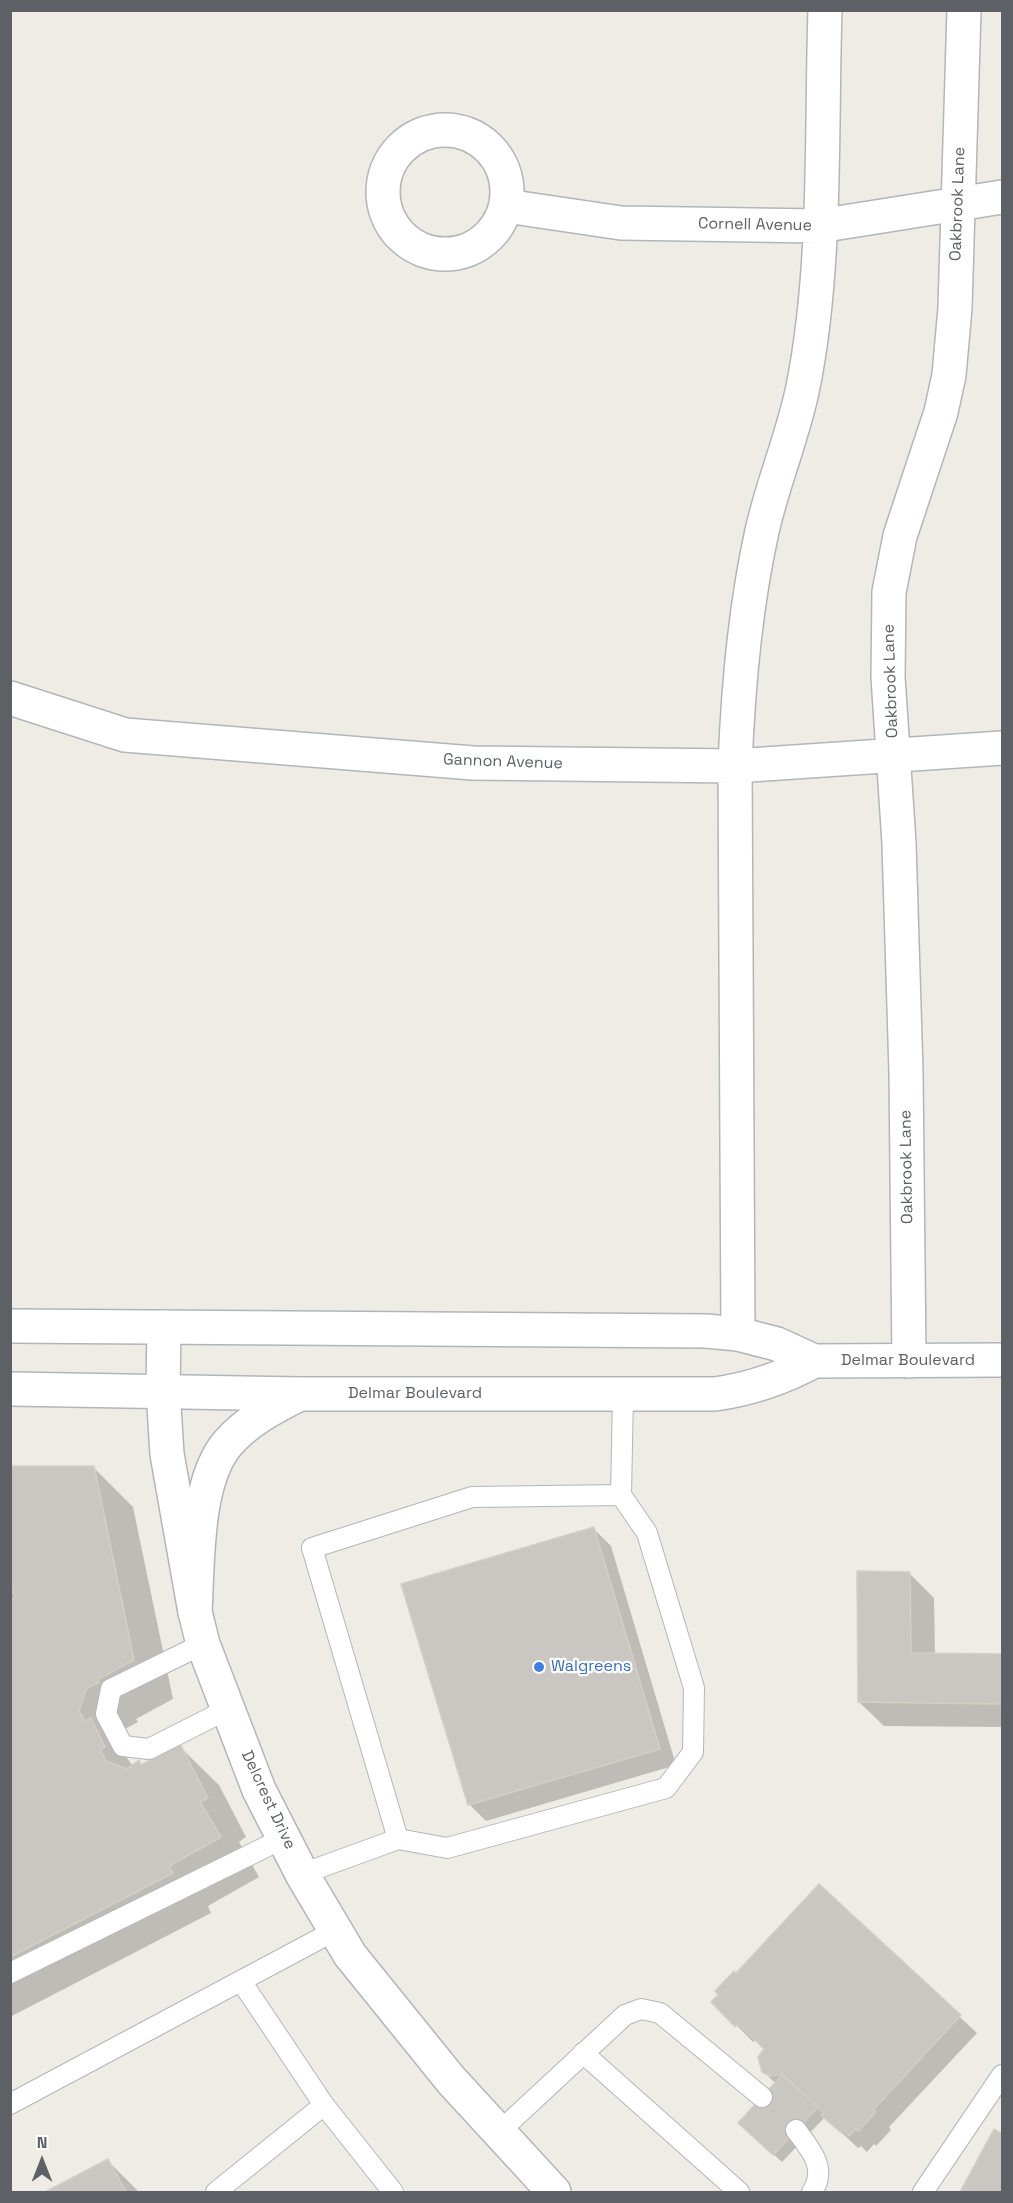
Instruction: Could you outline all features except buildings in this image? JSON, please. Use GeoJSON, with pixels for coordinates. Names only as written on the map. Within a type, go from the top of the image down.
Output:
{"type":"FeatureCollection","features":[{"type":"Feature","properties":{"kind":"street"},"geometry":{"type":"LineString","coordinates":[[738,1334],[735,766],[737,699],[750,596],[762,529],[802,387],[813,314],[819,226],[825,10]]}},
{"type":"Feature","properties":{"kind":"street","name":"Oakbrook Lane"},"geometry":{"type":"LineString","coordinates":[[909,1361],[906,1072],[894,755],[888,677],[889,592],[900,536],[941,412],[949,375],[955,308],[964,10]]}},
{"type":"Feature","properties":{"kind":"street","name":"Cornell Avenue"},"geometry":{"type":"LineString","coordinates":[[506,206],[621,223],[819,226],[1002,197]]}},
{"type":"Feature","properties":{"kind":"street","name":"Gannon Avenue"},"geometry":{"type":"LineString","coordinates":[[10,698],[125,735],[473,763],[735,766],[1002,748]]}},
{"type":"Feature","properties":{"kind":"street","name":"Delmar Boulevard"},"geometry":{"type":"LineString","coordinates":[[10,1326],[706,1331],[738,1334],[777,1344],[813,1361],[1002,1360]]}},
{"type":"Feature","properties":{"kind":"street","name":"Delcrest Drive"},"geometry":{"type":"LineString","coordinates":[[164,1327],[163,1390],[174,1503],[195,1612],[203,1644],[260,1790],[302,1874],[350,1955],[451,2080],[554,2193]]}},
{"type":"Feature","properties":{"kind":"street","name":"Delmar Boulevard"},"geometry":{"type":"LineString","coordinates":[[10,1389],[300,1394],[714,1394],[748,1390],[783,1378],[813,1361]]}},
{"type":"Feature","properties":{"kind":"street"},"geometry":{"type":"LineString","coordinates":[[195,1612],[206,1493],[217,1459],[227,1443],[243,1428],[300,1394]]}},
{"type":"Feature","properties":{"kind":"lane"},"geometry":{"type":"LineString","coordinates":[[302,1874],[398,1839],[447,1848],[666,1788],[693,1752],[694,1688],[647,1533],[621,1495],[623,1394]]}},
{"type":"Feature","properties":{"kind":"lane"},"geometry":{"type":"LineString","coordinates":[[398,1839],[312,1548],[472,1497],[584,1498],[621,1495]]}},
{"type":"Feature","properties":{"kind":"lane"},"geometry":{"type":"LineString","coordinates":[[203,1644],[111,1689],[106,1714],[123,1746],[149,1749],[228,1709]]}},
{"type":"Feature","properties":{"kind":"lane"},"geometry":{"type":"LineString","coordinates":[[10,1973],[284,1838]]}},
{"type":"Feature","properties":{"kind":"lane"},"geometry":{"type":"LineString","coordinates":[[10,2104],[336,1930]]}},
{"type":"Feature","properties":{"kind":"lane"},"geometry":{"type":"LineString","coordinates":[[241,1981],[324,2105],[393,2193]]}},
{"type":"Feature","properties":{"kind":"lane"},"geometry":{"type":"LineString","coordinates":[[499,2133],[625,2015],[641,2009],[660,2013],[762,2097]]}},
{"type":"Feature","properties":{"kind":"lane"},"geometry":{"type":"LineString","coordinates":[[583,2053],[739,2193]]}},
{"type":"Feature","properties":{"kind":"lane"},"geometry":{"type":"LineString","coordinates":[[923,2193],[1002,2075]]}},
{"type":"Feature","properties":{"kind":"lane"},"geometry":{"type":"LineString","coordinates":[[216,2193],[324,2105]]}},
{"type":"Feature","properties":{"kind":"lane"},"geometry":{"type":"LineString","coordinates":[[796,2130],[817,2159],[817,2185],[812,2193]]}},
{"type":"Feature","properties":{"kind":"place","name":"Walgreens"},"geometry":{"type":"Point","coordinates":[539,1667]}}]}
